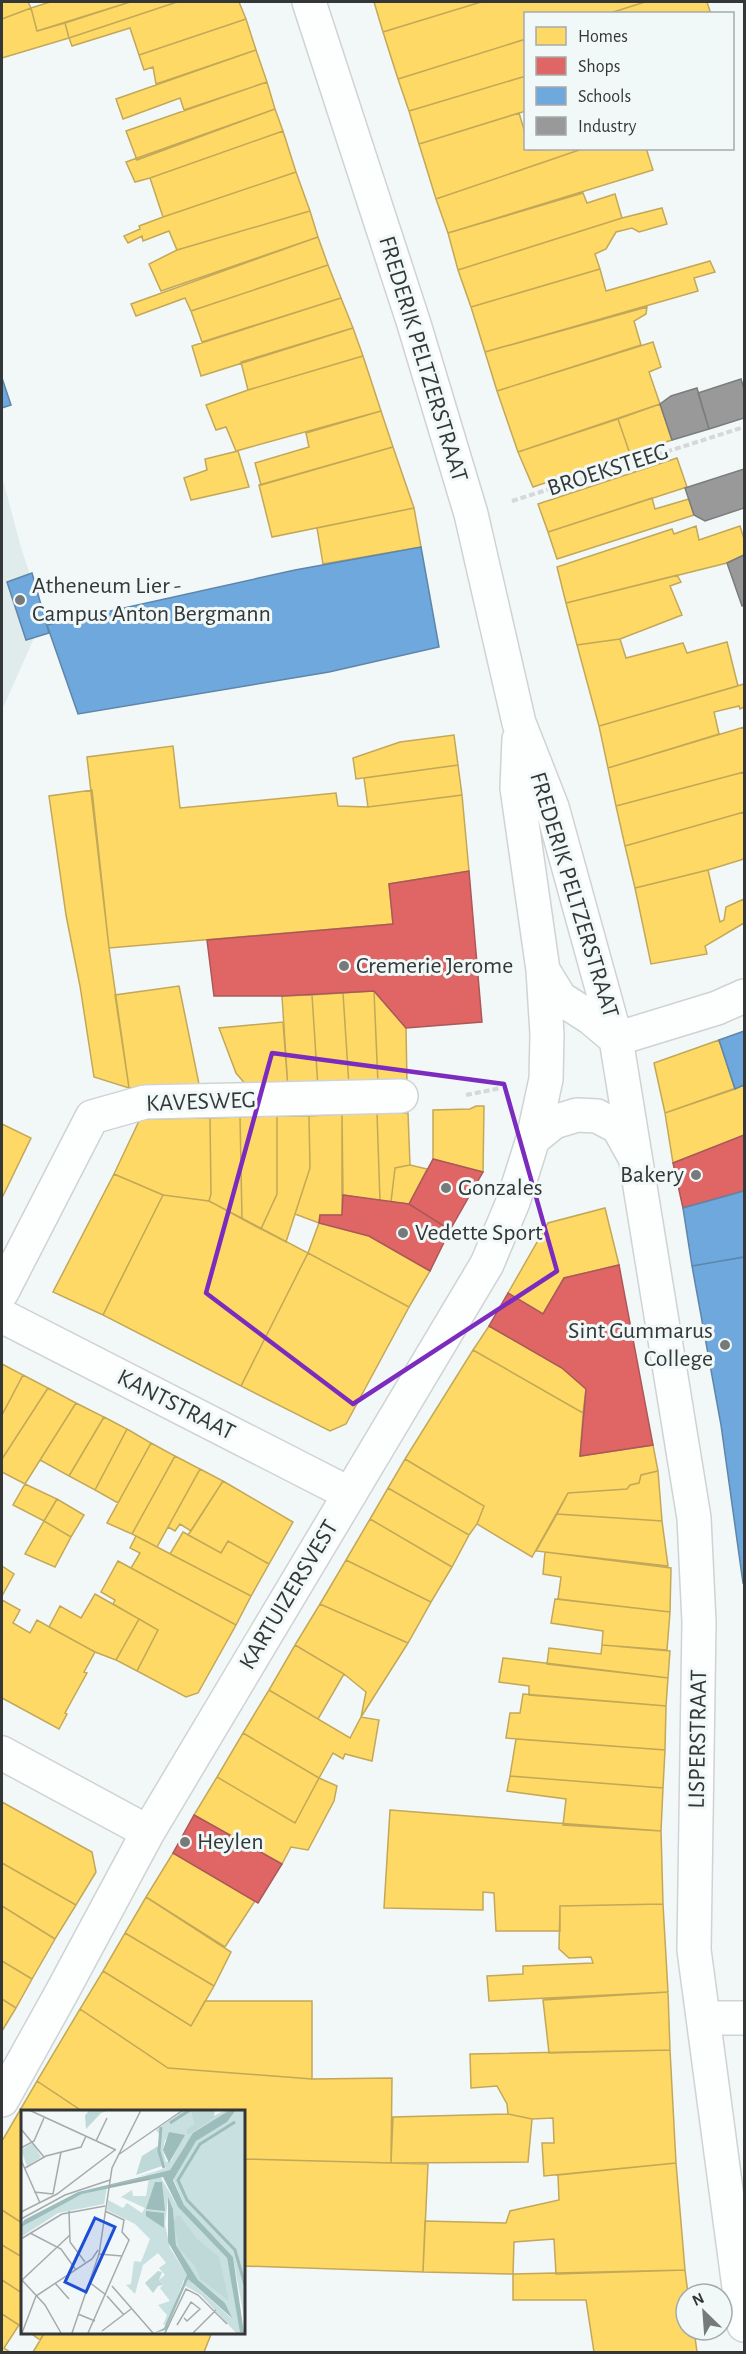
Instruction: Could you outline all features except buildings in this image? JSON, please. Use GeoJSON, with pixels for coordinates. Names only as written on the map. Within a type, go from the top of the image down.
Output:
{"type":"FeatureCollection","features":[{"type":"Feature","properties":{"kind":"street","name":"FREDERIK PELTZERSTRAAT"},"geometry":{"type":"LineString","coordinates":[[309,2],[414,324],[471,514],[519,723],[552,807],[616,1040]]}},
{"type":"Feature","properties":{"kind":"street","name":"FREDERIK PELTZERSTRAAT"},"geometry":{"type":"LineString","coordinates":[[519,723],[517,788],[543,970],[547,1034],[546,1078]]}},
{"type":"Feature","properties":{"kind":"street","name":"FREDERIK PELTZERSTRAAT"},"geometry":{"type":"LineString","coordinates":[[543,970],[560,998],[591,1018],[616,1040]]}},
{"type":"Feature","properties":{"kind":"street"},"geometry":{"type":"LineString","coordinates":[[616,1040],[717,1008],[744,996]]}},
{"type":"Feature","properties":{"kind":"street","name":"LISPERSTRAAT"},"geometry":{"type":"LineString","coordinates":[[616,1040],[694,1518],[699,1622],[694,1950],[744,2325]]}},
{"type":"Feature","properties":{"kind":"street","name":"KARTUIZERSVEST"},"geometry":{"type":"LineString","coordinates":[[2,2100],[148,1832],[487,1264],[513,1202],[533,1139],[546,1078]]}},
{"type":"Feature","properties":{"kind":"street","name":"KAVESWEG"},"geometry":{"type":"LineString","coordinates":[[2,1292],[92,1118],[145,1102],[401,1096]]}},
{"type":"Feature","properties":{"kind":"street","name":"LISPERSTRAAT"},"geometry":{"type":"LineString","coordinates":[[533,1139],[554,1122],[577,1115],[597,1116],[618,1127],[634,1156]]}},
{"type":"Feature","properties":{"kind":"street","name":"KANTSTRAAT"},"geometry":{"type":"LineString","coordinates":[[2,1316],[350,1494]]}},
{"type":"Feature","properties":{"kind":"street"},"geometry":{"type":"LineString","coordinates":[[2,1753],[148,1832]]}},
{"type":"Feature","properties":{"kind":"street"},"geometry":{"type":"LineString","coordinates":[[703,2018],[744,2018]]}},
{"type":"Feature","properties":{"kind":"path","name":"BROEKSTEEG"},"geometry":{"type":"LineString","coordinates":[[471,514],[744,427]]}},
{"type":"Feature","properties":{"kind":"highlighted area"},"geometry":{"type":"Polygon","coordinates":[[[272,1053],[504,1084],[557,1271],[353,1404],[206,1293],[272,1053]]]}},
{"type":"Feature","properties":{"kind":"shaded area","name":"Atheneum Lier - Campus Anton Bergmann"},"geometry":{"type":"Polygon","coordinates":[[[2,476],[20,544],[49,633],[34,638],[2,710],[2,476]]]}},
{"type":"Feature","properties":{"kind":"place","name":"Atheneum Lier - Campus Anton Bergmann"},"geometry":{"type":"Point","coordinates":[20,600]}},
{"type":"Feature","properties":{"kind":"place","name":"Cremerie Jerome"},"geometry":{"type":"Point","coordinates":[344,966]}},
{"type":"Feature","properties":{"kind":"place","name":"Bakery"},"geometry":{"type":"Point","coordinates":[696,1175]}},
{"type":"Feature","properties":{"kind":"place","name":"Gonzales"},"geometry":{"type":"Point","coordinates":[446,1188]}},
{"type":"Feature","properties":{"kind":"place","name":"Vedette Sport"},"geometry":{"type":"Point","coordinates":[403,1233]}},
{"type":"Feature","properties":{"kind":"place","name":"Sint Gummarus College"},"geometry":{"type":"Point","coordinates":[725,1345]}},
{"type":"Feature","properties":{"kind":"place","name":"Heylen"},"geometry":{"type":"Point","coordinates":[185,1842]}}]}
